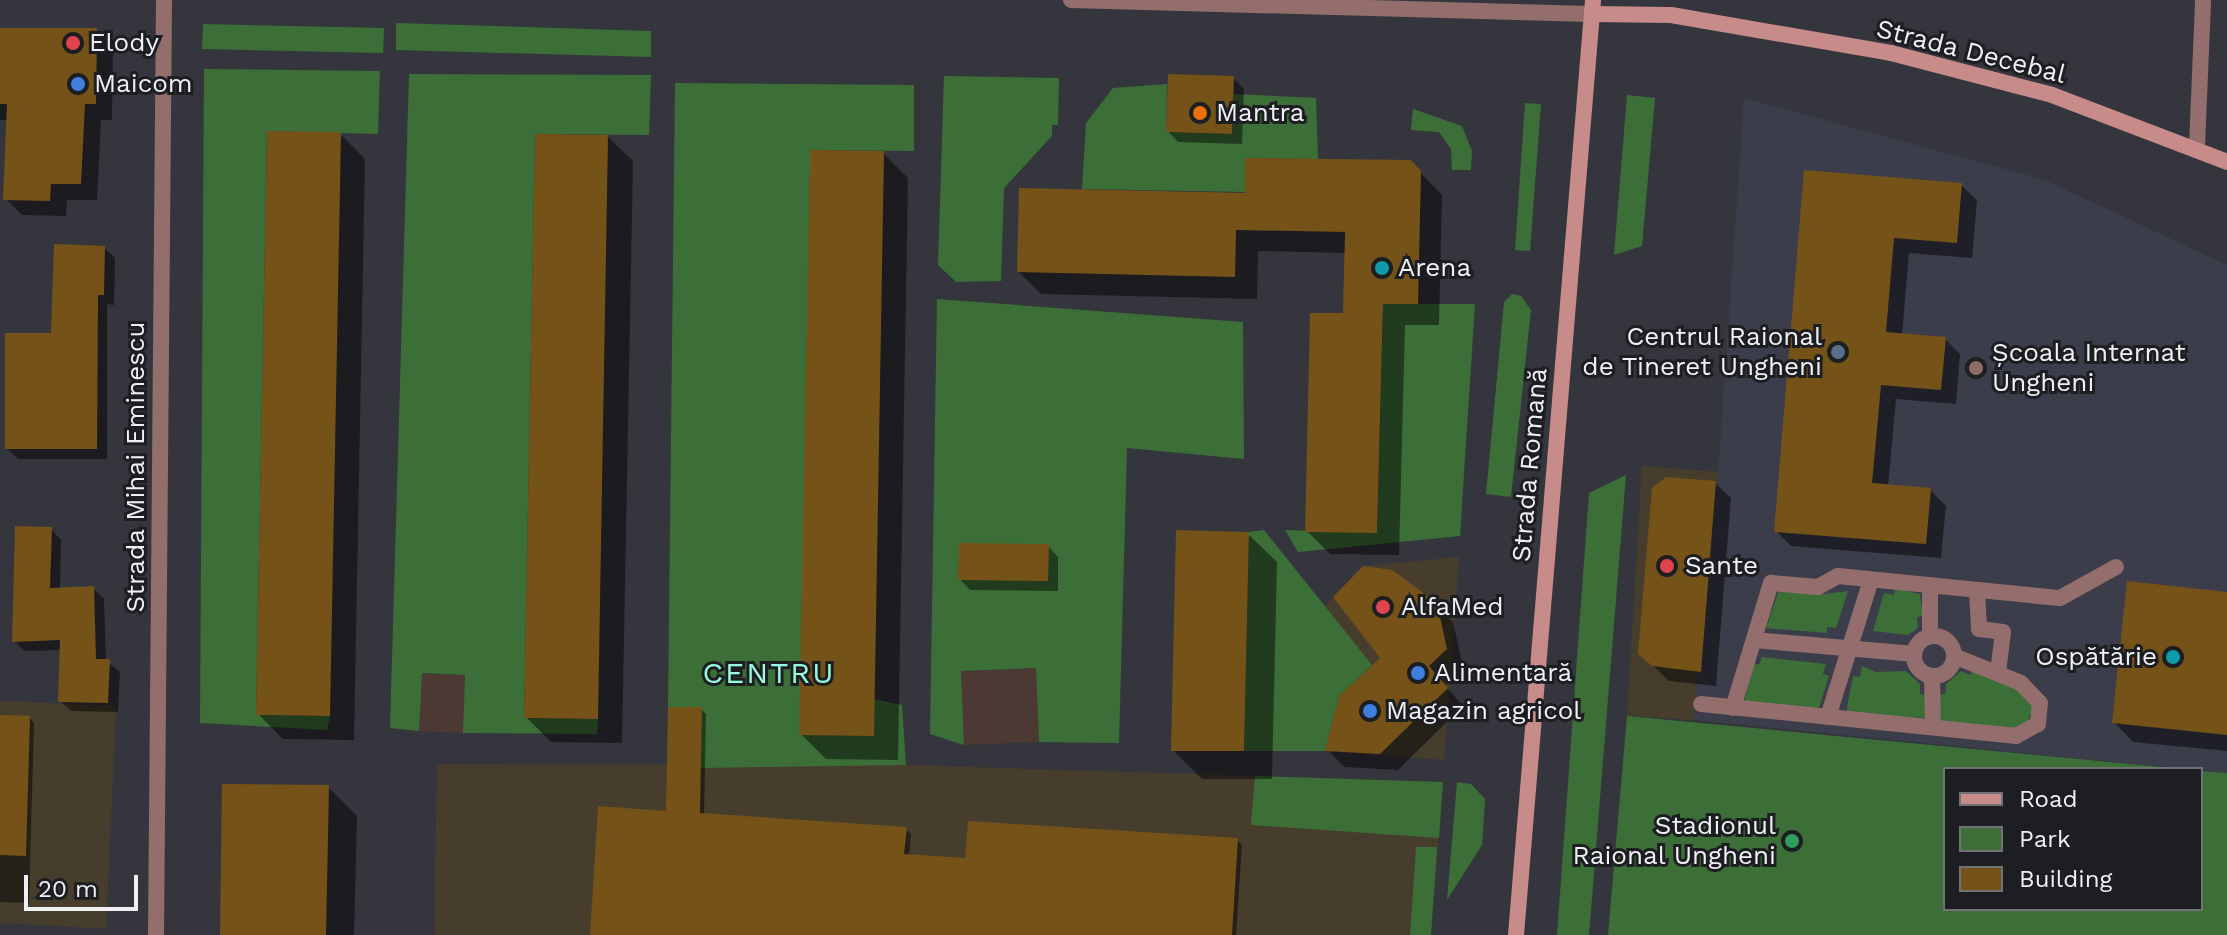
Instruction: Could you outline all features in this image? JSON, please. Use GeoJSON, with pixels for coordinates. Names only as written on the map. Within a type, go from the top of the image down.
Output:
{"type":"FeatureCollection","features":[{"type":"Feature","properties":{"kind":"main road","name":"Strada Decebal"},"geometry":{"type":"LineString","coordinates":[[1592,7],[1671,15],[1891,53],[2052,95],[2197,146],[2227,162]]}},
{"type":"Feature","properties":{"kind":"main road","name":"Strada Romană"},"geometry":{"type":"LineString","coordinates":[[1516,935],[1592,7]]}},
{"type":"Feature","properties":{"kind":"street","name":"Strada Mihai Eminescu"},"geometry":{"type":"LineString","coordinates":[[156,935],[164,0]]}},
{"type":"Feature","properties":{"kind":"street","name":"Strada Decebal"},"geometry":{"type":"LineString","coordinates":[[1071,0],[1592,7]]}},
{"type":"Feature","properties":{"kind":"street"},"geometry":{"type":"LineString","coordinates":[[2197,146],[2203,0]]}},
{"type":"Feature","properties":{"kind":"street"},"geometry":{"type":"LineString","coordinates":[[1733,708],[1771,583],[1818,587],[1838,576],[2060,598],[2116,567]]}},
{"type":"Feature","properties":{"kind":"street"},"geometry":{"type":"LineString","coordinates":[[1828,717],[1871,580]]}},
{"type":"Feature","properties":{"kind":"street"},"geometry":{"type":"LineString","coordinates":[[1914,654],[1930,636],[1930,586]]}},
{"type":"Feature","properties":{"kind":"street"},"geometry":{"type":"LineString","coordinates":[[1977,590],[1979,629],[2003,632],[1998,671]]}},
{"type":"Feature","properties":{"kind":"street"},"geometry":{"type":"LineString","coordinates":[[1701,704],[2016,736],[2038,724],[2040,703],[2021,683],[1998,671],[1954,656],[1947,640],[1930,636]]}},
{"type":"Feature","properties":{"kind":"street"},"geometry":{"type":"LineString","coordinates":[[1754,640],[1914,654]]}},
{"type":"Feature","properties":{"kind":"street"},"geometry":{"type":"LineString","coordinates":[[1914,654],[1919,668],[1932,676]]}},
{"type":"Feature","properties":{"kind":"street"},"geometry":{"type":"LineString","coordinates":[[1932,676],[1947,670],[1954,656]]}},
{"type":"Feature","properties":{"kind":"street"},"geometry":{"type":"LineString","coordinates":[[1932,676],[1933,727]]}},
{"type":"Feature","properties":{"kind":"shaded area","name":"Școala Internat Ungheni"},"geometry":{"type":"Polygon","coordinates":[[[1744,98],[2045,180],[2227,265],[2227,773],[2203,771],[2203,767],[2167,767],[1693,720],[1718,472],[1744,98]]]}},
{"type":"Feature","properties":{"kind":"shaded area"},"geometry":{"type":"Polygon","coordinates":[[[1642,466],[1718,472],[1693,720],[1627,716],[1642,466]]]}},
{"type":"Feature","properties":{"kind":"shaded area"},"geometry":{"type":"Polygon","coordinates":[[[1459,557],[1444,760],[1325,751],[1324,607],[1363,566],[1459,557]]]}},
{"type":"Feature","properties":{"kind":"shaded area"},"geometry":{"type":"Polygon","coordinates":[[[1036,668],[1039,742],[964,745],[961,671],[1036,668]]]}},
{"type":"Feature","properties":{"kind":"shaded area"},"geometry":{"type":"Polygon","coordinates":[[[421,673],[465,675],[463,733],[419,731],[421,673]]]}},
{"type":"Feature","properties":{"kind":"shaded area"},"geometry":{"type":"Polygon","coordinates":[[[0,701],[116,706],[106,929],[0,923],[0,701]]]}},
{"type":"Feature","properties":{"kind":"shaded area"},"geometry":{"type":"Polygon","coordinates":[[[437,764],[906,765],[1443,782],[1431,935],[434,935],[437,764]]]}},
{"type":"Feature","properties":{"kind":"green space"},"geometry":{"type":"Polygon","coordinates":[[[396,23],[651,31],[651,57],[396,50],[396,23]]]}},
{"type":"Feature","properties":{"kind":"green space"},"geometry":{"type":"Polygon","coordinates":[[[203,24],[384,28],[383,53],[202,49],[203,24]]]}},
{"type":"Feature","properties":{"kind":"green space"},"geometry":{"type":"Polygon","coordinates":[[[204,69],[380,71],[378,134],[267,131],[256,715],[330,716],[327,730],[200,723],[204,69]]]}},
{"type":"Feature","properties":{"kind":"green space"},"geometry":{"type":"Polygon","coordinates":[[[409,74],[651,75],[649,135],[535,134],[524,718],[598,719],[597,734],[463,733],[465,675],[422,673],[419,731],[390,728],[409,74]]]}},
{"type":"Feature","properties":{"kind":"green space"},"geometry":{"type":"Polygon","coordinates":[[[944,76],[1059,78],[1058,125],[1052,125],[1052,136],[1004,188],[1001,281],[956,282],[938,265],[944,76]]]}},
{"type":"Feature","properties":{"kind":"green space"},"geometry":{"type":"Polygon","coordinates":[[[675,83],[914,85],[914,151],[811,150],[874,699],[902,705],[906,765],[701,768],[668,707],[675,83]]]}},
{"type":"Feature","properties":{"kind":"green space"},"geometry":{"type":"Polygon","coordinates":[[[1167,84],[1166,132],[1232,134],[1234,94],[1316,98],[1318,159],[1246,158],[1245,192],[1082,189],[1086,123],[1113,88],[1167,84]]]}},
{"type":"Feature","properties":{"kind":"green space"},"geometry":{"type":"Polygon","coordinates":[[[1627,95],[1655,98],[1642,246],[1614,255],[1627,95]]]}},
{"type":"Feature","properties":{"kind":"green space"},"geometry":{"type":"Polygon","coordinates":[[[1525,103],[1541,104],[1530,251],[1515,250],[1525,103]]]}},
{"type":"Feature","properties":{"kind":"green space"},"geometry":{"type":"Polygon","coordinates":[[[1413,109],[1462,126],[1472,151],[1471,170],[1452,170],[1451,149],[1439,132],[1411,130],[1413,109]]]}},
{"type":"Feature","properties":{"kind":"green space"},"geometry":{"type":"Polygon","coordinates":[[[1512,294],[1521,296],[1531,310],[1511,497],[1486,494],[1504,302],[1512,294]]]}},
{"type":"Feature","properties":{"kind":"green space"},"geometry":{"type":"Polygon","coordinates":[[[937,299],[1243,322],[1244,459],[1127,448],[1119,743],[1039,742],[1036,668],[961,671],[964,745],[930,734],[937,299]]]}},
{"type":"Feature","properties":{"kind":"green space"},"geometry":{"type":"Polygon","coordinates":[[[1378,304],[1475,304],[1460,536],[1298,552],[1285,530],[1377,533],[1383,314],[1378,304]]]}},
{"type":"Feature","properties":{"kind":"green space"},"geometry":{"type":"Polygon","coordinates":[[[1626,475],[1589,935],[1557,935],[1589,493],[1626,475]]]}},
{"type":"Feature","properties":{"kind":"green space"},"geometry":{"type":"Polygon","coordinates":[[[1264,530],[1372,665],[1339,696],[1325,751],[1244,751],[1249,532],[1264,530]]]}},
{"type":"Feature","properties":{"kind":"green space"},"geometry":{"type":"Polygon","coordinates":[[[1895,588],[1920,594],[1923,616],[1917,617],[1918,628],[1908,635],[1873,631],[1884,593],[1894,595],[1895,588]]]}},
{"type":"Feature","properties":{"kind":"green space"},"geometry":{"type":"Polygon","coordinates":[[[1779,590],[1824,594],[1848,591],[1836,628],[1827,627],[1827,633],[1766,628],[1779,590]]]}},
{"type":"Feature","properties":{"kind":"green space"},"geometry":{"type":"Polygon","coordinates":[[[1762,657],[1826,664],[1823,674],[1829,676],[1819,708],[1744,704],[1753,663],[1759,665],[1762,657]]]}},
{"type":"Feature","properties":{"kind":"green space"},"geometry":{"type":"Polygon","coordinates":[[[1862,666],[1876,672],[1906,671],[1920,684],[1920,694],[1926,695],[1925,718],[1846,713],[1853,676],[1860,677],[1862,666]]]}},
{"type":"Feature","properties":{"kind":"green space"},"geometry":{"type":"Polygon","coordinates":[[[1973,670],[2023,690],[2033,707],[2028,721],[2017,729],[1941,723],[1939,694],[1945,694],[1946,684],[1961,671],[1970,675],[1973,670]]]}},
{"type":"Feature","properties":{"kind":"green space","name":"Stadionul Raional Ungheni"},"geometry":{"type":"Polygon","coordinates":[[[1627,716],[2162,767],[1943,767],[1943,911],[2203,911],[2203,771],[2227,773],[2227,935],[1608,935],[1627,716]]]}},
{"type":"Feature","properties":{"kind":"green space"},"geometry":{"type":"Polygon","coordinates":[[[1255,776],[1443,782],[1439,838],[1251,825],[1255,776]]]}},
{"type":"Feature","properties":{"kind":"green space"},"geometry":{"type":"Polygon","coordinates":[[[1457,782],[1471,784],[1485,799],[1482,845],[1447,900],[1457,782]]]}},
{"type":"Feature","properties":{"kind":"green space"},"geometry":{"type":"Polygon","coordinates":[[[1416,847],[1437,847],[1431,935],[1410,935],[1416,847]]]}},
{"type":"Feature","properties":{"kind":"building"},"geometry":{"type":"Polygon","coordinates":[[[0,28],[97,28],[96,104],[85,104],[81,184],[51,184],[50,201],[3,200],[7,104],[0,104],[0,28]]]}},
{"type":"Feature","properties":{"kind":"building","name":"Mantra"},"geometry":{"type":"Polygon","coordinates":[[[1168,74],[1234,76],[1232,134],[1166,132],[1168,74]]]}},
{"type":"Feature","properties":{"kind":"building"},"geometry":{"type":"Polygon","coordinates":[[[267,131],[341,132],[330,716],[256,715],[267,131]]]}},
{"type":"Feature","properties":{"kind":"building"},"geometry":{"type":"Polygon","coordinates":[[[535,134],[608,135],[598,719],[524,718],[535,134]]]}},
{"type":"Feature","properties":{"kind":"building"},"geometry":{"type":"Polygon","coordinates":[[[810,150],[884,151],[874,736],[799,735],[810,150]]]}},
{"type":"Feature","properties":{"kind":"building"},"geometry":{"type":"Polygon","coordinates":[[[1245,158],[1411,160],[1421,171],[1418,304],[1383,304],[1377,533],[1305,532],[1310,313],[1343,313],[1345,232],[1236,230],[1235,277],[1017,272],[1019,188],[1245,193],[1245,158]]]}},
{"type":"Feature","properties":{"kind":"building"},"geometry":{"type":"Polygon","coordinates":[[[1804,170],[1962,183],[1957,243],[1894,238],[1886,332],[1946,337],[1941,390],[1881,385],[1872,483],[1931,488],[1926,544],[1774,532],[1804,170]]]}},
{"type":"Feature","properties":{"kind":"building"},"geometry":{"type":"Polygon","coordinates":[[[54,244],[105,246],[104,295],[98,295],[97,449],[5,449],[5,333],[51,333],[54,244]]]}},
{"type":"Feature","properties":{"kind":"building"},"geometry":{"type":"Polygon","coordinates":[[[1666,477],[1716,481],[1701,672],[1652,666],[1638,654],[1652,488],[1666,477]]]}},
{"type":"Feature","properties":{"kind":"building"},"geometry":{"type":"Polygon","coordinates":[[[15,526],[52,527],[50,588],[94,586],[96,659],[110,659],[108,703],[58,702],[60,640],[12,642],[15,526]]]}},
{"type":"Feature","properties":{"kind":"building"},"geometry":{"type":"Polygon","coordinates":[[[1176,530],[1249,532],[1244,751],[1171,751],[1176,530]]]}},
{"type":"Feature","properties":{"kind":"building"},"geometry":{"type":"Polygon","coordinates":[[[959,543],[1049,544],[1048,581],[958,580],[959,543]]]}},
{"type":"Feature","properties":{"kind":"building"},"geometry":{"type":"Polygon","coordinates":[[[1363,566],[1392,570],[1437,603],[1447,649],[1429,666],[1448,688],[1380,754],[1325,751],[1339,696],[1380,658],[1333,597],[1363,566]]]}},
{"type":"Feature","properties":{"kind":"building","name":"Ospătărie"},"geometry":{"type":"Polygon","coordinates":[[[2127,581],[2227,592],[2227,735],[2112,723],[2127,581]]]}},
{"type":"Feature","properties":{"kind":"building"},"geometry":{"type":"Polygon","coordinates":[[[668,707],[702,707],[700,813],[907,827],[904,854],[965,858],[968,821],[1238,838],[1232,935],[590,935],[598,806],[666,811],[668,707]]]}},
{"type":"Feature","properties":{"kind":"building"},"geometry":{"type":"Polygon","coordinates":[[[0,715],[30,716],[26,856],[0,855],[0,715]]]}},
{"type":"Feature","properties":{"kind":"building"},"geometry":{"type":"Polygon","coordinates":[[[222,784],[329,785],[326,935],[220,935],[222,784]]]}},
{"type":"Feature","properties":{"kind":"place","name":"Elody"},"geometry":{"type":"Point","coordinates":[73,43]}},
{"type":"Feature","properties":{"kind":"place","name":"Maicom"},"geometry":{"type":"Point","coordinates":[78,84]}},
{"type":"Feature","properties":{"kind":"place","name":"Mantra"},"geometry":{"type":"Point","coordinates":[1200,113]}},
{"type":"Feature","properties":{"kind":"place","name":"Arena"},"geometry":{"type":"Point","coordinates":[1382,268]}},
{"type":"Feature","properties":{"kind":"place","name":"Centrul Raional de Tineret Ungheni"},"geometry":{"type":"Point","coordinates":[1838,352]}},
{"type":"Feature","properties":{"kind":"place","name":"Școala Internat Ungheni"},"geometry":{"type":"Point","coordinates":[1976,368]}},
{"type":"Feature","properties":{"kind":"place","name":"Sante"},"geometry":{"type":"Point","coordinates":[1667,566]}},
{"type":"Feature","properties":{"kind":"place","name":"AlfaMed"},"geometry":{"type":"Point","coordinates":[1383,607]}},
{"type":"Feature","properties":{"kind":"place","name":"Ospătărie"},"geometry":{"type":"Point","coordinates":[2173,657]}},
{"type":"Feature","properties":{"kind":"place","name":"Alimentară"},"geometry":{"type":"Point","coordinates":[1418,673]}},
{"type":"Feature","properties":{"kind":"place","name":"Magazin agricol"},"geometry":{"type":"Point","coordinates":[1370,711]}},
{"type":"Feature","properties":{"kind":"place","name":"Stadionul Raional Ungheni"},"geometry":{"type":"Point","coordinates":[1792,841]}},
{"type":"Feature","properties":{"kind":"district","name":"CENTRU"},"geometry":{"type":"Point","coordinates":[769,673]}}]}
